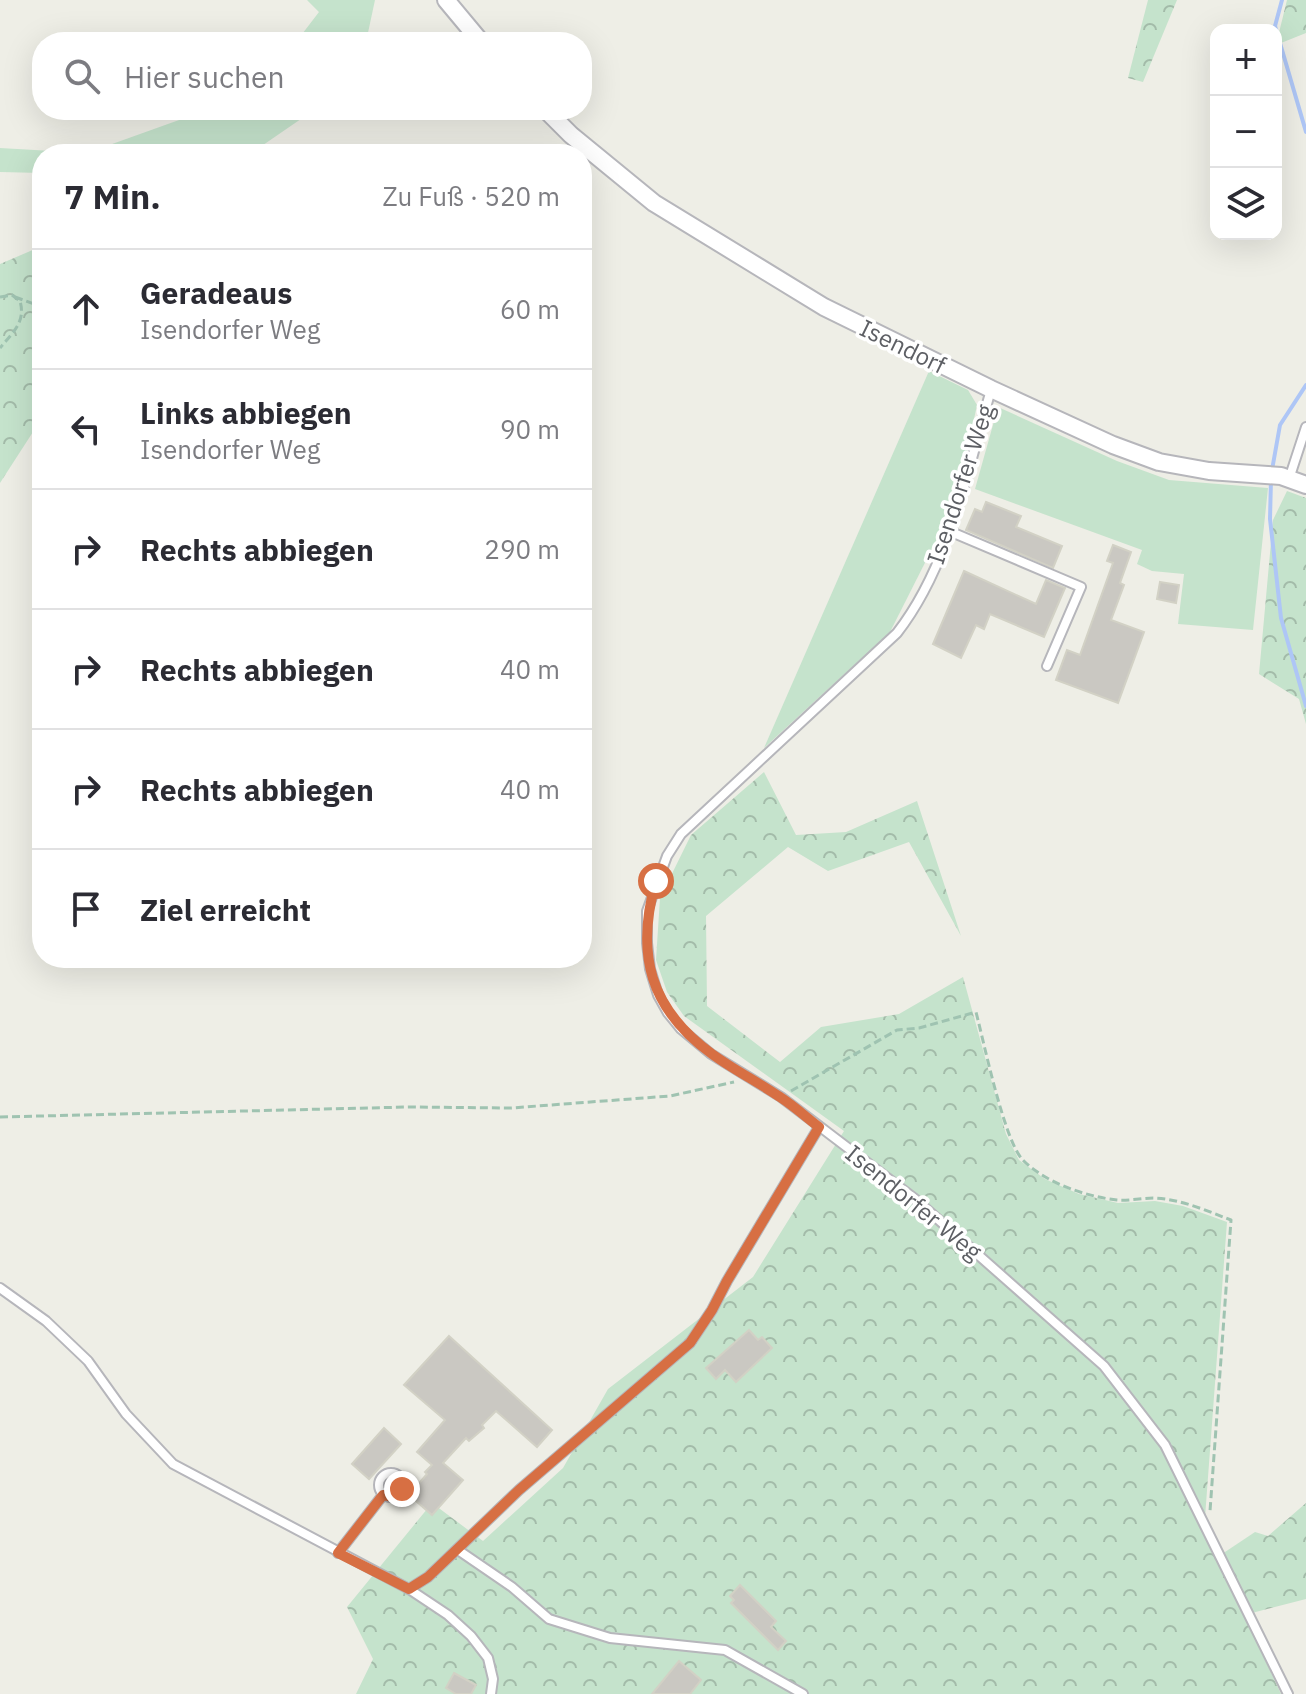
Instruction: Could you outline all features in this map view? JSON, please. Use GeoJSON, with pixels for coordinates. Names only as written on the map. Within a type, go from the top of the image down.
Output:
{"type":"FeatureCollection","features":[{"type":"Feature","properties":{"kind":"street"},"geometry":{"type":"LineString","coordinates":[[446,0],[473,32]]}},
{"type":"Feature","properties":{"kind":"street","name":"Isendorf"},"geometry":{"type":"LineString","coordinates":[[556,120],[582,144]]}},
{"type":"Feature","properties":{"kind":"street","name":"Isendorf"},"geometry":{"type":"LineString","coordinates":[[592,152],[654,203],[824,307],[991,389],[1113,445],[1159,462],[1209,471],[1285,477],[1306,485]]}},
{"type":"Feature","properties":{"kind":"lane","name":"Isendorfer Weg"},"geometry":{"type":"LineString","coordinates":[[991,389],[949,531],[920,596],[897,633],[681,834],[667,856],[647,911],[647,943],[658,995],[681,1029],[711,1054],[781,1097],[915,1199],[1104,1366],[1165,1445],[1288,1694]]}},
{"type":"Feature","properties":{"kind":"lane"},"geometry":{"type":"LineString","coordinates":[[1285,477],[1306,427]]}},
{"type":"Feature","properties":{"kind":"lane"},"geometry":{"type":"LineString","coordinates":[[949,531],[1081,587],[1047,666]]}},
{"type":"Feature","properties":{"kind":"lane"},"geometry":{"type":"LineString","coordinates":[[409,1589],[428,1577],[519,1490],[690,1343],[819,1127]]}},
{"type":"Feature","properties":{"kind":"lane"},"geometry":{"type":"LineString","coordinates":[[0,1288],[46,1321],[88,1361],[126,1414],[173,1464],[409,1589],[448,1615],[483,1650],[492,1668],[491,1694]]}},
{"type":"Feature","properties":{"kind":"lane"},"geometry":{"type":"LineString","coordinates":[[338,1553],[383,1495]]}},
{"type":"Feature","properties":{"kind":"lane"},"geometry":{"type":"LineString","coordinates":[[458,1550],[512,1587],[549,1619],[610,1638],[725,1650],[803,1694]]}},
{"type":"Feature","properties":{"kind":"path"},"geometry":{"type":"LineString","coordinates":[[0,348],[18,328],[24,313],[20,301],[12,295]]}},
{"type":"Feature","properties":{"kind":"path"},"geometry":{"type":"LineString","coordinates":[[0,297],[12,295],[32,303]]}},
{"type":"Feature","properties":{"kind":"path"},"geometry":{"type":"LineString","coordinates":[[781,1097],[897,1030],[919,1028],[976,1012],[1008,1132],[1021,1158],[1046,1176],[1080,1191],[1118,1200],[1155,1198],[1184,1203],[1231,1220],[1208,1532]]}},
{"type":"Feature","properties":{"kind":"path"},"geometry":{"type":"LineString","coordinates":[[0,1117],[511,1108],[670,1096],[741,1081],[745,1076]]}},
{"type":"Feature","properties":{"kind":"green space"},"geometry":{"type":"Polygon","coordinates":[[[307,0],[375,0],[368,32],[304,32],[319,12],[307,0]]]}},
{"type":"Feature","properties":{"kind":"green space"},"geometry":{"type":"Polygon","coordinates":[[[1148,0],[1177,0],[1143,82],[1128,78],[1148,0]]]}},
{"type":"Feature","properties":{"kind":"green space"},"geometry":{"type":"Polygon","coordinates":[[[1287,0],[1306,0],[1306,33],[1282,43],[1281,24],[1287,0]]]}},
{"type":"Feature","properties":{"kind":"green space"},"geometry":{"type":"Polygon","coordinates":[[[179,120],[299,120],[265,144],[112,144],[179,120]]]}},
{"type":"Feature","properties":{"kind":"green space"},"geometry":{"type":"Polygon","coordinates":[[[0,148],[32,150],[32,173],[0,172],[0,148]]]}},
{"type":"Feature","properties":{"kind":"green space"},"geometry":{"type":"Polygon","coordinates":[[[32,250],[32,433],[0,483],[0,264],[32,250]]]}},
{"type":"Feature","properties":{"kind":"green space"},"geometry":{"type":"Polygon","coordinates":[[[929,371],[968,390],[977,405],[963,471],[938,537],[890,632],[764,748],[929,371]]]}},
{"type":"Feature","properties":{"kind":"green space"},"geometry":{"type":"Polygon","coordinates":[[[998,407],[1117,461],[1169,480],[1268,488],[1253,630],[1178,624],[1184,574],[1152,571],[1137,564],[1142,550],[975,489],[998,407]]]}},
{"type":"Feature","properties":{"kind":"green space"},"geometry":{"type":"Polygon","coordinates":[[[1287,491],[1306,498],[1306,724],[1299,699],[1259,674],[1273,520],[1287,491]]]}},
{"type":"Feature","properties":{"kind":"green space"},"geometry":{"type":"Polygon","coordinates":[[[764,772],[796,835],[846,832],[917,801],[961,936],[909,842],[828,871],[788,847],[706,916],[707,1006],[780,1062],[821,1027],[899,1014],[963,977],[1006,1134],[1019,1160],[1045,1179],[1079,1194],[1118,1203],[1155,1201],[1183,1206],[1227,1222],[1204,1531],[1216,1558],[1255,1532],[1268,1536],[1306,1503],[1306,1599],[1244,1615],[1281,1694],[356,1694],[373,1659],[347,1607],[432,1503],[483,1541],[563,1468],[608,1389],[753,1277],[844,1131],[684,1016],[667,992],[656,960],[660,898],[691,835],[764,772]]]}},
{"type":"Feature","properties":{"kind":"building"},"geometry":{"type":"Polygon","coordinates":[[[986,502],[1021,516],[1016,527],[1062,546],[1053,568],[966,530],[975,509],[982,512],[986,502]]]}},
{"type":"Feature","properties":{"kind":"building"},"geometry":{"type":"Polygon","coordinates":[[[1113,545],[1131,552],[1120,583],[1124,585],[1111,620],[1144,632],[1118,703],[1056,680],[1067,650],[1080,655],[1113,563],[1107,561],[1113,545]]]}},
{"type":"Feature","properties":{"kind":"building"},"geometry":{"type":"Polygon","coordinates":[[[964,571],[1036,604],[1046,580],[1065,588],[1044,637],[990,614],[984,629],[976,625],[961,658],[933,644],[964,571]]]}},
{"type":"Feature","properties":{"kind":"building"},"geometry":{"type":"Polygon","coordinates":[[[1160,582],[1179,585],[1176,603],[1157,599],[1160,582]]]}},
{"type":"Feature","properties":{"kind":"building"},"geometry":{"type":"Polygon","coordinates":[[[749,1330],[758,1340],[762,1337],[772,1348],[736,1382],[725,1370],[716,1379],[706,1368],[749,1330]]]}},
{"type":"Feature","properties":{"kind":"building"},"geometry":{"type":"Polygon","coordinates":[[[449,1336],[552,1430],[537,1447],[496,1411],[482,1425],[484,1428],[469,1441],[466,1438],[443,1463],[463,1480],[432,1515],[409,1495],[432,1465],[417,1452],[445,1420],[404,1385],[449,1336]]]}},
{"type":"Feature","properties":{"kind":"building"},"geometry":{"type":"Polygon","coordinates":[[[384,1428],[401,1444],[369,1479],[352,1464],[384,1428]]]}},
{"type":"Feature","properties":{"kind":"building"},"geometry":{"type":"Polygon","coordinates":[[[740,1585],[776,1621],[771,1627],[786,1641],[778,1650],[731,1603],[734,1600],[730,1596],[740,1585]]]}},
{"type":"Feature","properties":{"kind":"building"},"geometry":{"type":"Polygon","coordinates":[[[679,1661],[701,1680],[690,1694],[652,1694],[679,1661]]]}},
{"type":"Feature","properties":{"kind":"building"},"geometry":{"type":"Polygon","coordinates":[[[454,1673],[476,1685],[471,1694],[456,1694],[446,1688],[454,1673]]]}},
{"type":"Feature","properties":{"kind":"waterway"},"geometry":{"type":"LineString","coordinates":[[1282,0],[1275,26],[1306,132]]}},
{"type":"Feature","properties":{"kind":"waterway"},"geometry":{"type":"LineString","coordinates":[[1272,470],[1280,425],[1306,385]]}},
{"type":"Feature","properties":{"kind":"waterway"},"geometry":{"type":"LineString","coordinates":[[1271,479],[1270,519],[1281,618],[1306,706]]}},
{"type":"Feature","properties":{"kind":"route"},"geometry":{"type":"LineString","coordinates":[[402,1489],[398,1495],[383,1495],[373,1504],[338,1553],[409,1589],[428,1577],[519,1490],[690,1343],[819,1127],[781,1097],[711,1054],[681,1029],[668,1013],[658,995],[650,969],[647,943],[647,911],[656,881]]}}]}
